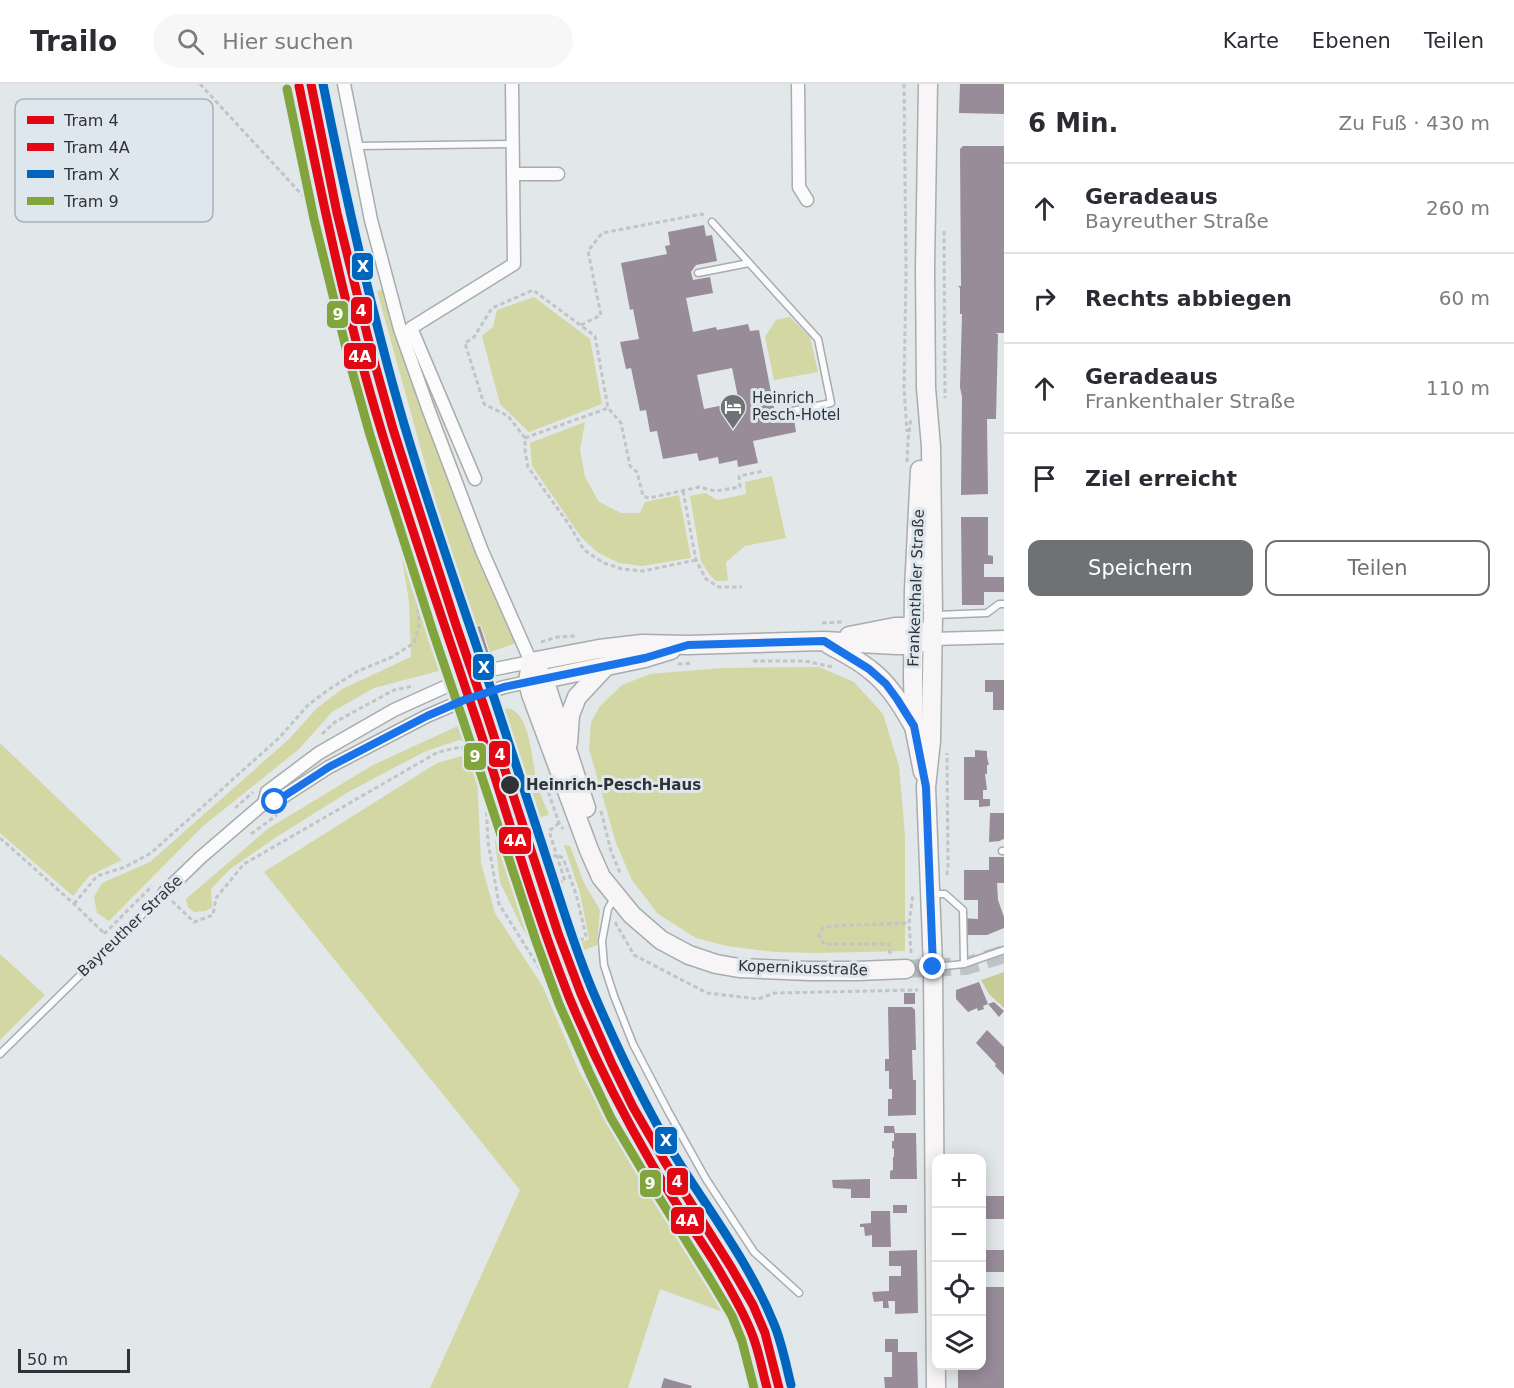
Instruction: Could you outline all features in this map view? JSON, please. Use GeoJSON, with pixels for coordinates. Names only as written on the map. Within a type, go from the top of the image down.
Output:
{"type":"FeatureCollection","features":[{"type":"Feature","properties":{"kind":"street"},"geometry":{"type":"LineString","coordinates":[[344,84],[371,220],[400,329],[482,551],[531,662]]}},
{"type":"Feature","properties":{"kind":"street"},"geometry":{"type":"LineString","coordinates":[[475,479],[411,328],[513,264],[512,84]]}},
{"type":"Feature","properties":{"kind":"street"},"geometry":{"type":"LineString","coordinates":[[798,84],[799,187],[807,200]]}},
{"type":"Feature","properties":{"kind":"street","name":"Frankenthaler Straße"},"geometry":{"type":"LineString","coordinates":[[928,84],[926,388],[931,447],[933,639],[931,741],[926,787],[933,967],[936,1388]]}},
{"type":"Feature","properties":{"kind":"street"},"geometry":{"type":"LineString","coordinates":[[513,174],[558,174]]}},
{"type":"Feature","properties":{"kind":"street","name":"Frankenthaler Straße"},"geometry":{"type":"LineString","coordinates":[[926,388],[921,448],[913,636],[914,726],[926,787]]}},
{"type":"Feature","properties":{"kind":"street"},"geometry":{"type":"LineString","coordinates":[[913,636],[933,639],[1004,637]]}},
{"type":"Feature","properties":{"kind":"street","name":"Bayreuther Straße"},"geometry":{"type":"LineString","coordinates":[[168,897],[200,858],[264,803],[267,792],[319,753],[394,710],[456,682],[495,669],[598,649],[642,644],[824,641],[882,645],[913,636]]}},
{"type":"Feature","properties":{"kind":"street"},"geometry":{"type":"LineString","coordinates":[[824,641],[869,669],[886,684],[914,726]]}},
{"type":"Feature","properties":{"kind":"street","name":"Bayreuther Straße"},"geometry":{"type":"LineString","coordinates":[[264,803],[275,802],[356,752],[464,700],[501,688],[645,658],[688,645]]}},
{"type":"Feature","properties":{"kind":"street","name":"Kopernikusstraße"},"geometry":{"type":"LineString","coordinates":[[531,662],[589,850],[601,877],[632,915],[660,940],[689,955],[716,964],[740,968],[857,971],[905,961]]}},
{"type":"Feature","properties":{"kind":"street"},"geometry":{"type":"LineString","coordinates":[[567,751],[570,714],[577,697],[605,667]]}},
{"type":"Feature","properties":{"kind":"street","name":"Kopernikusstraße"},"geometry":{"type":"LineString","coordinates":[[536,680],[567,751],[615,895]]}},
{"type":"Feature","properties":{"kind":"lane"},"geometry":{"type":"LineString","coordinates":[[356,146],[512,144]]}},
{"type":"Feature","properties":{"kind":"lane"},"geometry":{"type":"LineString","coordinates":[[712,222],[818,339],[831,403],[778,414]]}},
{"type":"Feature","properties":{"kind":"lane"},"geometry":{"type":"LineString","coordinates":[[698,273],[749,262]]}},
{"type":"Feature","properties":{"kind":"lane"},"geometry":{"type":"LineString","coordinates":[[933,615],[987,613],[999,604],[1004,604]]}},
{"type":"Feature","properties":{"kind":"lane"},"geometry":{"type":"LineString","coordinates":[[929,893],[963,910],[964,964]]}},
{"type":"Feature","properties":{"kind":"lane"},"geometry":{"type":"LineString","coordinates":[[615,895],[608,909],[602,940],[604,965],[633,1044],[706,1179],[754,1252],[798,1293]]}},
{"type":"Feature","properties":{"kind":"lane","name":"Bayreuther Straße"},"geometry":{"type":"LineString","coordinates":[[0,1054],[168,897]]}},
{"type":"Feature","properties":{"kind":"lane"},"geometry":{"type":"LineString","coordinates":[[933,967],[964,964],[1004,950]]}},
{"type":"Feature","properties":{"kind":"path"},"geometry":{"type":"LineString","coordinates":[[200,84],[317,211]]}},
{"type":"Feature","properties":{"kind":"path"},"geometry":{"type":"LineString","coordinates":[[74,904],[97,876],[124,867],[151,854],[280,737],[308,705],[358,671],[392,657],[414,643],[419,625],[417,593],[403,537],[362,406],[317,211],[294,84]]}},
{"type":"Feature","properties":{"kind":"path"},"geometry":{"type":"LineString","coordinates":[[904,84],[906,261],[904,388],[908,440]]}},
{"type":"Feature","properties":{"kind":"path"},"geometry":{"type":"LineString","coordinates":[[581,325],[601,315],[588,251],[602,233],[702,214],[712,222]]}},
{"type":"Feature","properties":{"kind":"path"},"geometry":{"type":"LineString","coordinates":[[944,226],[945,403]]}},
{"type":"Feature","properties":{"kind":"path"},"geometry":{"type":"LineString","coordinates":[[696,560],[643,571],[622,569],[604,563],[584,550],[570,526],[528,467],[525,438],[508,416],[484,404],[465,343],[474,337],[492,308],[533,290],[595,336],[608,408],[621,423],[630,466],[637,472],[643,496],[649,498],[699,488],[715,491],[740,487],[739,476],[763,471]]}},
{"type":"Feature","properties":{"kind":"path"},"geometry":{"type":"LineString","coordinates":[[525,438],[608,408]]}},
{"type":"Feature","properties":{"kind":"path"},"geometry":{"type":"LineString","coordinates":[[683,491],[696,560],[706,579],[719,587],[742,587]]}},
{"type":"Feature","properties":{"kind":"path"},"geometry":{"type":"LineString","coordinates":[[751,661],[805,661],[834,667]]}},
{"type":"Feature","properties":{"kind":"path"},"geometry":{"type":"LineString","coordinates":[[676,664],[698,662]]}},
{"type":"Feature","properties":{"kind":"path"},"geometry":{"type":"LineString","coordinates":[[168,897],[194,922],[213,915],[216,898],[243,864],[438,752],[461,747],[471,751],[480,764],[485,779],[488,842],[499,904],[550,985],[584,1071],[628,1148],[724,1302],[744,1343],[758,1388]]}},
{"type":"Feature","properties":{"kind":"path"},"geometry":{"type":"LineString","coordinates":[[909,923],[832,926],[823,928],[819,936],[824,944],[889,944],[890,955],[905,961],[909,923],[948,864],[947,752]]}},
{"type":"Feature","properties":{"kind":"path"},"geometry":{"type":"LineString","coordinates":[[243,839],[279,814]]}},
{"type":"Feature","properties":{"kind":"path"},"geometry":{"type":"LineString","coordinates":[[559,823],[549,831],[566,881],[559,882]]}},
{"type":"Feature","properties":{"kind":"path"},"geometry":{"type":"LineString","coordinates":[[0,838],[104,934]]}},
{"type":"Feature","properties":{"kind":"path"},"geometry":{"type":"LineString","coordinates":[[523,857],[534,891],[553,944],[553,949],[550,951],[543,950],[510,869],[516,868],[557,855],[563,858],[576,894],[586,936],[584,939],[576,938],[559,882],[547,849]]}},
{"type":"Feature","properties":{"kind":"path"},"geometry":{"type":"LineString","coordinates":[[516,868],[525,894],[534,891]]}},
{"type":"Feature","properties":{"kind":"path"},"geometry":{"type":"LineString","coordinates":[[168,897],[180,895]]}},
{"type":"Feature","properties":{"kind":"green space"},"geometry":{"type":"Polygon","coordinates":[[[287,84],[305,84],[329,212],[380,417],[448,634],[437,638],[446,669],[374,688],[332,712],[299,749],[202,827],[109,921],[97,913],[94,897],[102,883],[150,862],[289,739],[317,708],[342,689],[411,657],[409,602],[399,539],[355,398],[312,219],[287,84]]]}},
{"type":"Feature","properties":{"kind":"green space"},"geometry":{"type":"Polygon","coordinates":[[[382,290],[409,337],[468,493],[485,548],[528,639],[490,652],[481,625],[473,625],[447,543],[377,291],[382,290]]]}},
{"type":"Feature","properties":{"kind":"green space"},"geometry":{"type":"Polygon","coordinates":[[[534,297],[590,339],[602,404],[529,432],[500,404],[482,336],[493,327],[497,310],[534,297]]]}},
{"type":"Feature","properties":{"kind":"green space"},"geometry":{"type":"Polygon","coordinates":[[[790,317],[810,337],[818,372],[774,380],[765,337],[776,320],[790,317]]]}},
{"type":"Feature","properties":{"kind":"green space"},"geometry":{"type":"Polygon","coordinates":[[[585,422],[580,450],[585,477],[599,502],[621,513],[640,513],[645,502],[679,495],[691,558],[642,566],[619,563],[597,552],[581,537],[532,466],[530,443],[585,422]]]}},
{"type":"Feature","properties":{"kind":"green space"},"geometry":{"type":"Polygon","coordinates":[[[772,476],[786,538],[745,546],[726,562],[728,581],[716,581],[701,561],[690,496],[705,493],[717,500],[746,494],[745,482],[772,476]]]}},
{"type":"Feature","properties":{"kind":"green space"},"geometry":{"type":"Polygon","coordinates":[[[819,667],[854,682],[883,714],[899,766],[905,835],[905,951],[775,952],[727,946],[696,938],[658,914],[632,880],[616,843],[589,749],[591,722],[600,706],[622,685],[650,674],[722,668],[819,667]]]}},
{"type":"Feature","properties":{"kind":"green space"},"geometry":{"type":"Polygon","coordinates":[[[504,708],[513,710],[525,726],[537,784],[549,815],[540,817],[504,708]]]}},
{"type":"Feature","properties":{"kind":"green space"},"geometry":{"type":"Polygon","coordinates":[[[473,719],[516,857],[503,863],[530,932],[545,957],[558,952],[599,1056],[618,1096],[674,1193],[725,1270],[748,1312],[771,1388],[765,1388],[751,1346],[733,1305],[655,1181],[602,1087],[545,966],[521,926],[500,882],[495,842],[494,794],[483,757],[472,744],[459,740],[424,752],[350,791],[230,869],[211,889],[212,907],[205,911],[194,912],[188,907],[186,899],[269,828],[373,765],[473,719]]]}},
{"type":"Feature","properties":{"kind":"green space"},"geometry":{"type":"Polygon","coordinates":[[[0,743],[122,860],[89,876],[73,896],[0,833],[0,743]]]}},
{"type":"Feature","properties":{"kind":"green space"},"geometry":{"type":"Polygon","coordinates":[[[462,756],[477,775],[481,863],[495,913],[543,987],[579,1071],[648,1193],[723,1312],[660,1289],[628,1388],[430,1388],[520,1190],[264,872],[437,763],[462,756]]]}},
{"type":"Feature","properties":{"kind":"green space"},"geometry":{"type":"Polygon","coordinates":[[[564,845],[570,846],[584,883],[600,910],[597,945],[579,952],[576,945],[589,939],[580,893],[564,845]]]}},
{"type":"Feature","properties":{"kind":"green space"},"geometry":{"type":"Polygon","coordinates":[[[0,954],[45,995],[0,1040],[0,954]]]}},
{"type":"Feature","properties":{"kind":"green space"},"geometry":{"type":"Polygon","coordinates":[[[1004,972],[1004,1008],[989,994],[981,980],[1004,972]]]}},
{"type":"Feature","properties":{"kind":"building"},"geometry":{"type":"Polygon","coordinates":[[[960,84],[1004,84],[1004,114],[959,113],[960,84]]]}},
{"type":"Feature","properties":{"kind":"building"},"geometry":{"type":"Polygon","coordinates":[[[963,146],[1004,146],[1004,333],[995,333],[998,334],[996,419],[987,419],[988,494],[961,495],[962,314],[960,314],[960,288],[958,286],[961,286],[960,149],[963,146]]]}},
{"type":"Feature","properties":{"kind":"building"},"geometry":{"type":"Polygon","coordinates":[[[704,225],[706,236],[712,235],[717,261],[696,265],[691,272],[693,280],[710,277],[713,293],[686,298],[693,332],[748,324],[750,331],[759,330],[777,423],[794,419],[796,432],[753,441],[758,463],[738,467],[737,460],[719,464],[718,457],[699,461],[697,453],[663,459],[657,431],[650,432],[646,410],[640,411],[631,368],[626,369],[620,342],[639,339],[633,309],[630,310],[621,263],[667,254],[665,246],[670,245],[668,232],[704,225]],[[732,368],[697,375],[704,409],[739,402],[732,368]]]}},
{"type":"Feature","properties":{"kind":"building"},"geometry":{"type":"Polygon","coordinates":[[[961,517],[988,517],[988,555],[993,556],[993,564],[984,564],[984,577],[1004,577],[1004,592],[984,592],[984,605],[962,605],[961,517]]]}},
{"type":"Feature","properties":{"kind":"building"},"geometry":{"type":"Polygon","coordinates":[[[480,626],[489,654],[450,667],[441,638],[480,626]]]}},
{"type":"Feature","properties":{"kind":"building"},"geometry":{"type":"Polygon","coordinates":[[[985,680],[1004,680],[1004,710],[993,710],[993,692],[985,692],[985,680]]]}},
{"type":"Feature","properties":{"kind":"building"},"geometry":{"type":"Polygon","coordinates":[[[975,750],[987,751],[989,765],[987,765],[987,774],[985,774],[987,790],[983,790],[983,799],[990,799],[990,806],[979,807],[979,800],[964,800],[964,757],[975,757],[975,750]]]}},
{"type":"Feature","properties":{"kind":"building"},"geometry":{"type":"Polygon","coordinates":[[[990,813],[1004,813],[1004,839],[1000,841],[989,842],[990,813]]]}},
{"type":"Feature","properties":{"kind":"building"},"geometry":{"type":"Polygon","coordinates":[[[519,825],[528,855],[518,858],[508,828],[519,825]]]}},
{"type":"Feature","properties":{"kind":"building"},"geometry":{"type":"Polygon","coordinates":[[[989,857],[1004,857],[1004,883],[997,883],[1004,928],[987,935],[960,935],[960,918],[978,919],[978,900],[964,900],[964,870],[989,870],[989,857]]]}},
{"type":"Feature","properties":{"kind":"building"},"geometry":{"type":"Polygon","coordinates":[[[979,982],[988,1004],[983,1006],[984,1009],[978,1011],[977,1008],[968,1012],[956,999],[956,990],[979,982]]]}},
{"type":"Feature","properties":{"kind":"building"},"geometry":{"type":"Polygon","coordinates":[[[904,993],[915,993],[915,1004],[904,1004],[904,993]]]}},
{"type":"Feature","properties":{"kind":"building"},"geometry":{"type":"Polygon","coordinates":[[[994,1002],[1004,1011],[999,1017],[988,1004],[994,1002]]]}},
{"type":"Feature","properties":{"kind":"building"},"geometry":{"type":"Polygon","coordinates":[[[888,1007],[912,1007],[915,1010],[916,1050],[912,1050],[913,1080],[916,1080],[916,1115],[888,1116],[888,1099],[892,1099],[892,1089],[889,1089],[889,1071],[885,1071],[885,1059],[889,1059],[888,1007]]]}},
{"type":"Feature","properties":{"kind":"building"},"geometry":{"type":"Polygon","coordinates":[[[987,1030],[1004,1047],[1004,1075],[976,1043],[987,1030]]]}},
{"type":"Feature","properties":{"kind":"building"},"geometry":{"type":"Polygon","coordinates":[[[884,1126],[894,1126],[895,1133],[916,1133],[917,1179],[890,1179],[890,1171],[893,1170],[894,1133],[884,1133],[884,1126]]]}},
{"type":"Feature","properties":{"kind":"building"},"geometry":{"type":"Polygon","coordinates":[[[870,1179],[870,1198],[851,1198],[851,1189],[833,1188],[832,1180],[870,1179]]]}},
{"type":"Feature","properties":{"kind":"building"},"geometry":{"type":"Polygon","coordinates":[[[986,1196],[1004,1196],[1004,1219],[986,1219],[986,1196]]]}},
{"type":"Feature","properties":{"kind":"building"},"geometry":{"type":"Polygon","coordinates":[[[893,1205],[907,1205],[907,1213],[893,1213],[893,1205]]]}},
{"type":"Feature","properties":{"kind":"building"},"geometry":{"type":"Polygon","coordinates":[[[871,1211],[890,1211],[891,1247],[872,1247],[872,1235],[865,1236],[864,1227],[860,1227],[860,1224],[871,1223],[871,1211]]]}},
{"type":"Feature","properties":{"kind":"building"},"geometry":{"type":"Polygon","coordinates":[[[917,1250],[918,1313],[895,1314],[895,1301],[888,1301],[889,1308],[883,1308],[883,1301],[874,1302],[872,1292],[889,1291],[889,1276],[901,1276],[901,1266],[889,1266],[889,1251],[917,1250]]]}},
{"type":"Feature","properties":{"kind":"building"},"geometry":{"type":"Polygon","coordinates":[[[986,1250],[1004,1250],[1004,1272],[986,1272],[986,1250]]]}},
{"type":"Feature","properties":{"kind":"building"},"geometry":{"type":"Polygon","coordinates":[[[986,1287],[1004,1287],[1004,1388],[958,1388],[958,1370],[986,1370],[986,1287]]]}},
{"type":"Feature","properties":{"kind":"building"},"geometry":{"type":"Polygon","coordinates":[[[885,1339],[898,1339],[898,1352],[917,1352],[918,1388],[885,1388],[884,1377],[892,1377],[892,1352],[885,1352],[885,1339]]]}},
{"type":"Feature","properties":{"kind":"building"},"geometry":{"type":"Polygon","coordinates":[[[664,1378],[692,1386],[691,1388],[661,1388],[664,1378]]]}},
{"type":"Feature","properties":{"kind":"tunnel"},"geometry":{"type":"LineString","coordinates":[[906,969],[966,966],[1004,954]]}},
{"type":"Feature","properties":{"kind":"tram line","name":"4"},"geometry":{"type":"LineString","coordinates":[[311,84],[337,213],[393,429],[558,933],[581,994],[633,1107],[753,1305],[765,1333],[779,1388]]}},
{"type":"Feature","properties":{"kind":"tram line","name":"X"},"geometry":{"type":"LineString","coordinates":[[323,84],[360,255],[404,424],[577,950],[612,1036],[653,1117],[675,1156],[741,1259],[764,1302],[779,1339],[791,1385]]}},
{"type":"Feature","properties":{"kind":"tram line","name":"4A"},"geometry":{"type":"LineString","coordinates":[[299,86],[336,261],[369,390],[416,541],[556,963],[588,1040],[630,1125],[744,1315],[757,1347],[767,1388]]}},
{"type":"Feature","properties":{"kind":"tram line","name":"9"},"geometry":{"type":"LineString","coordinates":[[287,89],[314,219],[370,435],[536,941],[559,1004],[611,1118],[732,1316],[742,1341],[754,1388]]}},
{"type":"Feature","properties":{"kind":"place","name":"Heinrich Pesch-Hotel"},"geometry":{"type":"Point","coordinates":[733,430]}},
{"type":"Feature","properties":{"kind":"place","name":"Heinrich-Pesch-Haus"},"geometry":{"type":"Point","coordinates":[510,785]}},
{"type":"Feature","properties":{"kind":"route"},"geometry":{"type":"LineString","coordinates":[[275,802],[365,747],[464,700],[504,687],[645,658],[688,645],[824,641],[869,669],[886,684],[914,726],[926,787],[933,967]]}}]}
